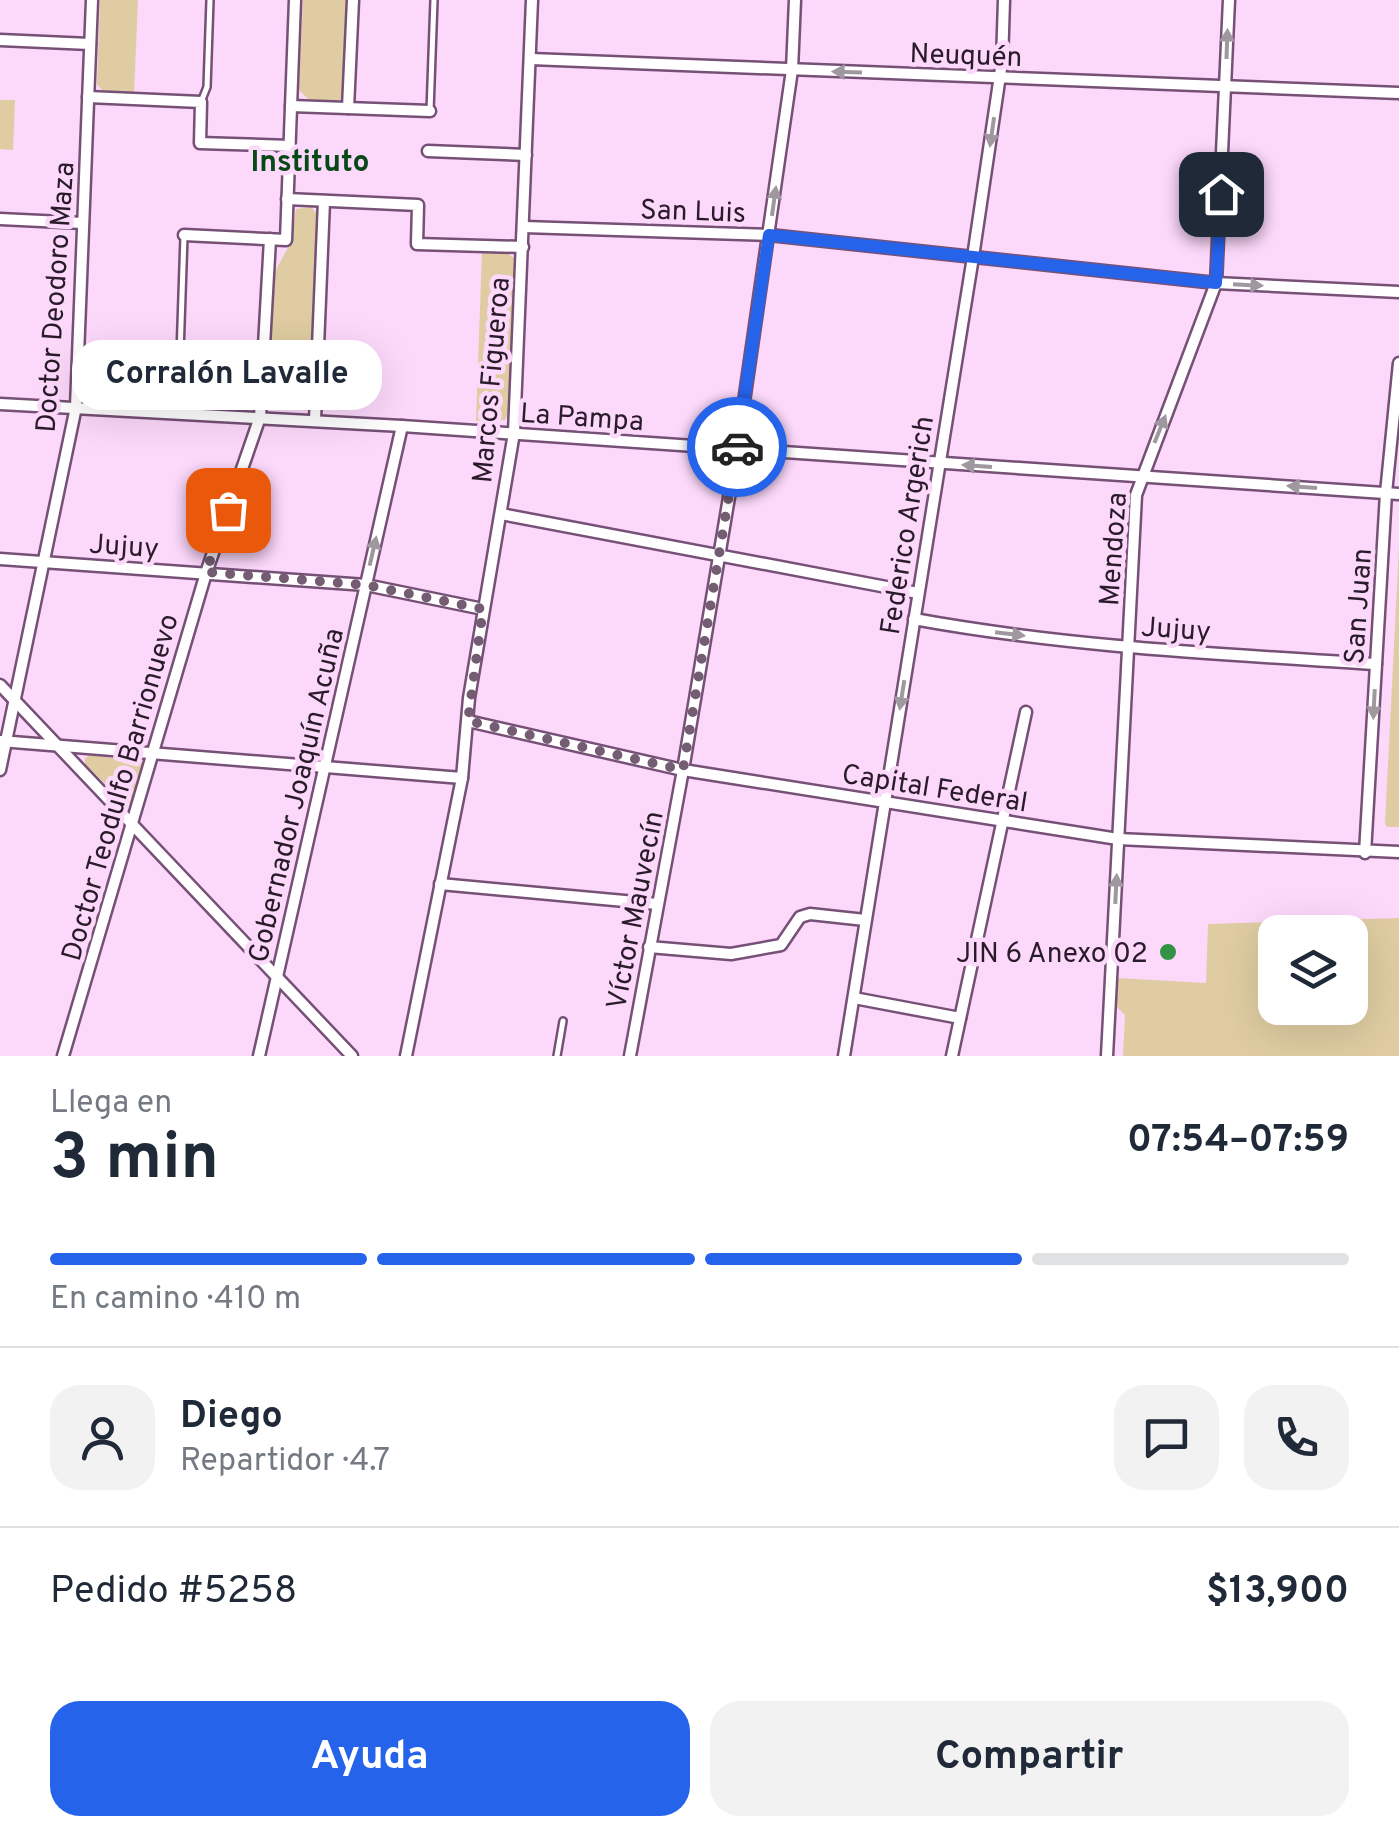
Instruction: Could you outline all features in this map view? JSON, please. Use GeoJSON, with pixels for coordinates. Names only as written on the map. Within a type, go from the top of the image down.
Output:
{"type":"FeatureCollection","features":[{"type":"Feature","properties":{"kind":"street","name":"Doctor Deodoro Maza"},"geometry":{"type":"LineString","coordinates":[[0,770],[76,407],[92,0]]}},
{"type":"Feature","properties":{"kind":"street"},"geometry":{"type":"LineString","coordinates":[[184,235],[286,240],[295,0]]}},
{"type":"Feature","properties":{"kind":"street"},"geometry":{"type":"LineString","coordinates":[[348,108],[354,0]]}},
{"type":"Feature","properties":{"kind":"street","name":"Marcos Figueroa"},"geometry":{"type":"LineString","coordinates":[[406,1056],[462,778],[483,609],[514,433],[532,0]]}},
{"type":"Feature","properties":{"kind":"street","name":"Víctor Mauvecín"},"geometry":{"type":"LineString","coordinates":[[630,1056],[736,450],[792,70],[795,0]]}},
{"type":"Feature","properties":{"kind":"street","name":"Federico Argerich"},"geometry":{"type":"LineString","coordinates":[[844,1056],[973,257],[1000,77],[1004,0]]}},
{"type":"Feature","properties":{"kind":"street","name":"Mendoza"},"geometry":{"type":"LineString","coordinates":[[1107,1056],[1136,495],[1216,283],[1229,0]]}},
{"type":"Feature","properties":{"kind":"street"},"geometry":{"type":"LineString","coordinates":[[0,40],[90,44]]}},
{"type":"Feature","properties":{"kind":"street","name":"Neuquén"},"geometry":{"type":"LineString","coordinates":[[531,59],[1399,93]]}},
{"type":"Feature","properties":{"kind":"street"},"geometry":{"type":"LineString","coordinates":[[88,96],[201,102],[200,143],[290,146]]}},
{"type":"Feature","properties":{"kind":"street"},"geometry":{"type":"LineString","coordinates":[[291,106],[430,111]]}},
{"type":"Feature","properties":{"kind":"street"},"geometry":{"type":"LineString","coordinates":[[428,151],[526,155]]}},
{"type":"Feature","properties":{"kind":"street"},"geometry":{"type":"LineString","coordinates":[[287,199],[418,205],[416,244],[523,247]]}},
{"type":"Feature","properties":{"kind":"street"},"geometry":{"type":"LineString","coordinates":[[315,420],[324,201]]}},
{"type":"Feature","properties":{"kind":"street"},"geometry":{"type":"LineString","coordinates":[[0,220],[83,223]]}},
{"type":"Feature","properties":{"kind":"street","name":"San Luis"},"geometry":{"type":"LineString","coordinates":[[524,227],[769,235],[1216,283],[1399,292]]}},
{"type":"Feature","properties":{"kind":"street","name":"Doctor Teodulfo Barrionuevo"},"geometry":{"type":"LineString","coordinates":[[63,1056],[206,572],[260,417],[270,239]]}},
{"type":"Feature","properties":{"kind":"street","name":"San Juan"},"geometry":{"type":"LineString","coordinates":[[1365,853],[1386,493],[1399,363]]}},
{"type":"Feature","properties":{"kind":"street","name":"La Pampa"},"geometry":{"type":"LineString","coordinates":[[0,404],[315,420],[1399,494]]}},
{"type":"Feature","properties":{"kind":"street","name":"Gobernador Joaquín Acuña"},"geometry":{"type":"LineString","coordinates":[[259,1056],[402,426]]}},
{"type":"Feature","properties":{"kind":"street"},"geometry":{"type":"LineString","coordinates":[[501,514],[918,594]]}},
{"type":"Feature","properties":{"kind":"street","name":"Jujuy"},"geometry":{"type":"LineString","coordinates":[[0,559],[366,585],[483,609]]}},
{"type":"Feature","properties":{"kind":"street","name":"Jujuy"},"geometry":{"type":"LineString","coordinates":[[914,619],[978,631],[1128,648],[1376,664]]}},
{"type":"Feature","properties":{"kind":"street"},"geometry":{"type":"LineString","coordinates":[[0,685],[352,1056]]}},
{"type":"Feature","properties":{"kind":"street"},"geometry":{"type":"LineString","coordinates":[[952,1056],[1026,712]]}},
{"type":"Feature","properties":{"kind":"street","name":"Capital Federal"},"geometry":{"type":"LineString","coordinates":[[468,721],[683,770],[1118,839],[1399,852]]}},
{"type":"Feature","properties":{"kind":"street"},"geometry":{"type":"LineString","coordinates":[[3,742],[462,778]]}},
{"type":"Feature","properties":{"kind":"street"},"geometry":{"type":"LineString","coordinates":[[440,884],[657,904]]}},
{"type":"Feature","properties":{"kind":"street"},"geometry":{"type":"LineString","coordinates":[[649,947],[731,954],[781,945],[800,917],[810,914],[865,920]]}},
{"type":"Feature","properties":{"kind":"street"},"geometry":{"type":"LineString","coordinates":[[854,998],[960,1018]]}},
{"type":"Feature","properties":{"kind":"lane"},"geometry":{"type":"LineString","coordinates":[[201,102],[208,87],[210,0]]}},
{"type":"Feature","properties":{"kind":"lane"},"geometry":{"type":"LineString","coordinates":[[430,111],[434,0]]}},
{"type":"Feature","properties":{"kind":"lane"},"geometry":{"type":"LineString","coordinates":[[178,413],[184,235]]}},
{"type":"Feature","properties":{"kind":"lane"},"geometry":{"type":"LineString","coordinates":[[557,1056],[563,1021]]}},
{"type":"Feature","properties":{"kind":"shaded area"},"geometry":{"type":"Polygon","coordinates":[[[100,0],[138,0],[134,93],[103,91],[97,84],[100,0]]]}},
{"type":"Feature","properties":{"kind":"shaded area"},"geometry":{"type":"Polygon","coordinates":[[[303,0],[349,0],[344,95],[339,101],[309,100],[299,90],[303,0]]]}},
{"type":"Feature","properties":{"kind":"shaded area"},"geometry":{"type":"Polygon","coordinates":[[[0,100],[15,100],[13,150],[0,149],[0,100]]]}},
{"type":"Feature","properties":{"kind":"shaded area"},"geometry":{"type":"Polygon","coordinates":[[[311,207],[317,214],[311,402],[307,409],[273,409],[268,403],[272,277],[291,242],[296,209],[311,207]]]}},
{"type":"Feature","properties":{"kind":"shaded area"},"geometry":{"type":"Polygon","coordinates":[[[482,252],[507,253],[517,260],[509,413],[505,420],[476,421],[482,252]]]}},
{"type":"Feature","properties":{"kind":"shaded area"},"geometry":{"type":"Polygon","coordinates":[[[1399,547],[1399,827],[1387,827],[1385,824],[1399,547]]]}},
{"type":"Feature","properties":{"kind":"shaded area"},"geometry":{"type":"Polygon","coordinates":[[[91,755],[142,762],[144,769],[129,806],[85,765],[85,758],[91,755]]]}},
{"type":"Feature","properties":{"kind":"shaded area"},"geometry":{"type":"Polygon","coordinates":[[[1399,918],[1399,1056],[1123,1056],[1125,1015],[1116,1006],[1117,978],[1206,983],[1208,924],[1258,922],[1258,1025],[1368,1025],[1368,919],[1399,918]]]}},
{"type":"Feature","properties":{"kind":"way so far"},"geometry":{"type":"LineString","coordinates":[[228,510],[206,572],[366,585],[483,609],[468,721],[683,770],[737,447]]}},
{"type":"Feature","properties":{"kind":"place","name":"Corralón Lavalle"},"geometry":{"type":"Point","coordinates":[228,510]}},
{"type":"Feature","properties":{"kind":"place","name":"JIN 6 Anexo 02"},"geometry":{"type":"Point","coordinates":[1168,952]}},
{"type":"Feature","properties":{"kind":"district","name":"Instituto"},"geometry":{"type":"Point","coordinates":[310,161]}},
{"type":"Feature","properties":{"kind":"route"},"geometry":{"type":"LineString","coordinates":[[737,447],[769,235],[1216,283],[1221,194]]}}]}
